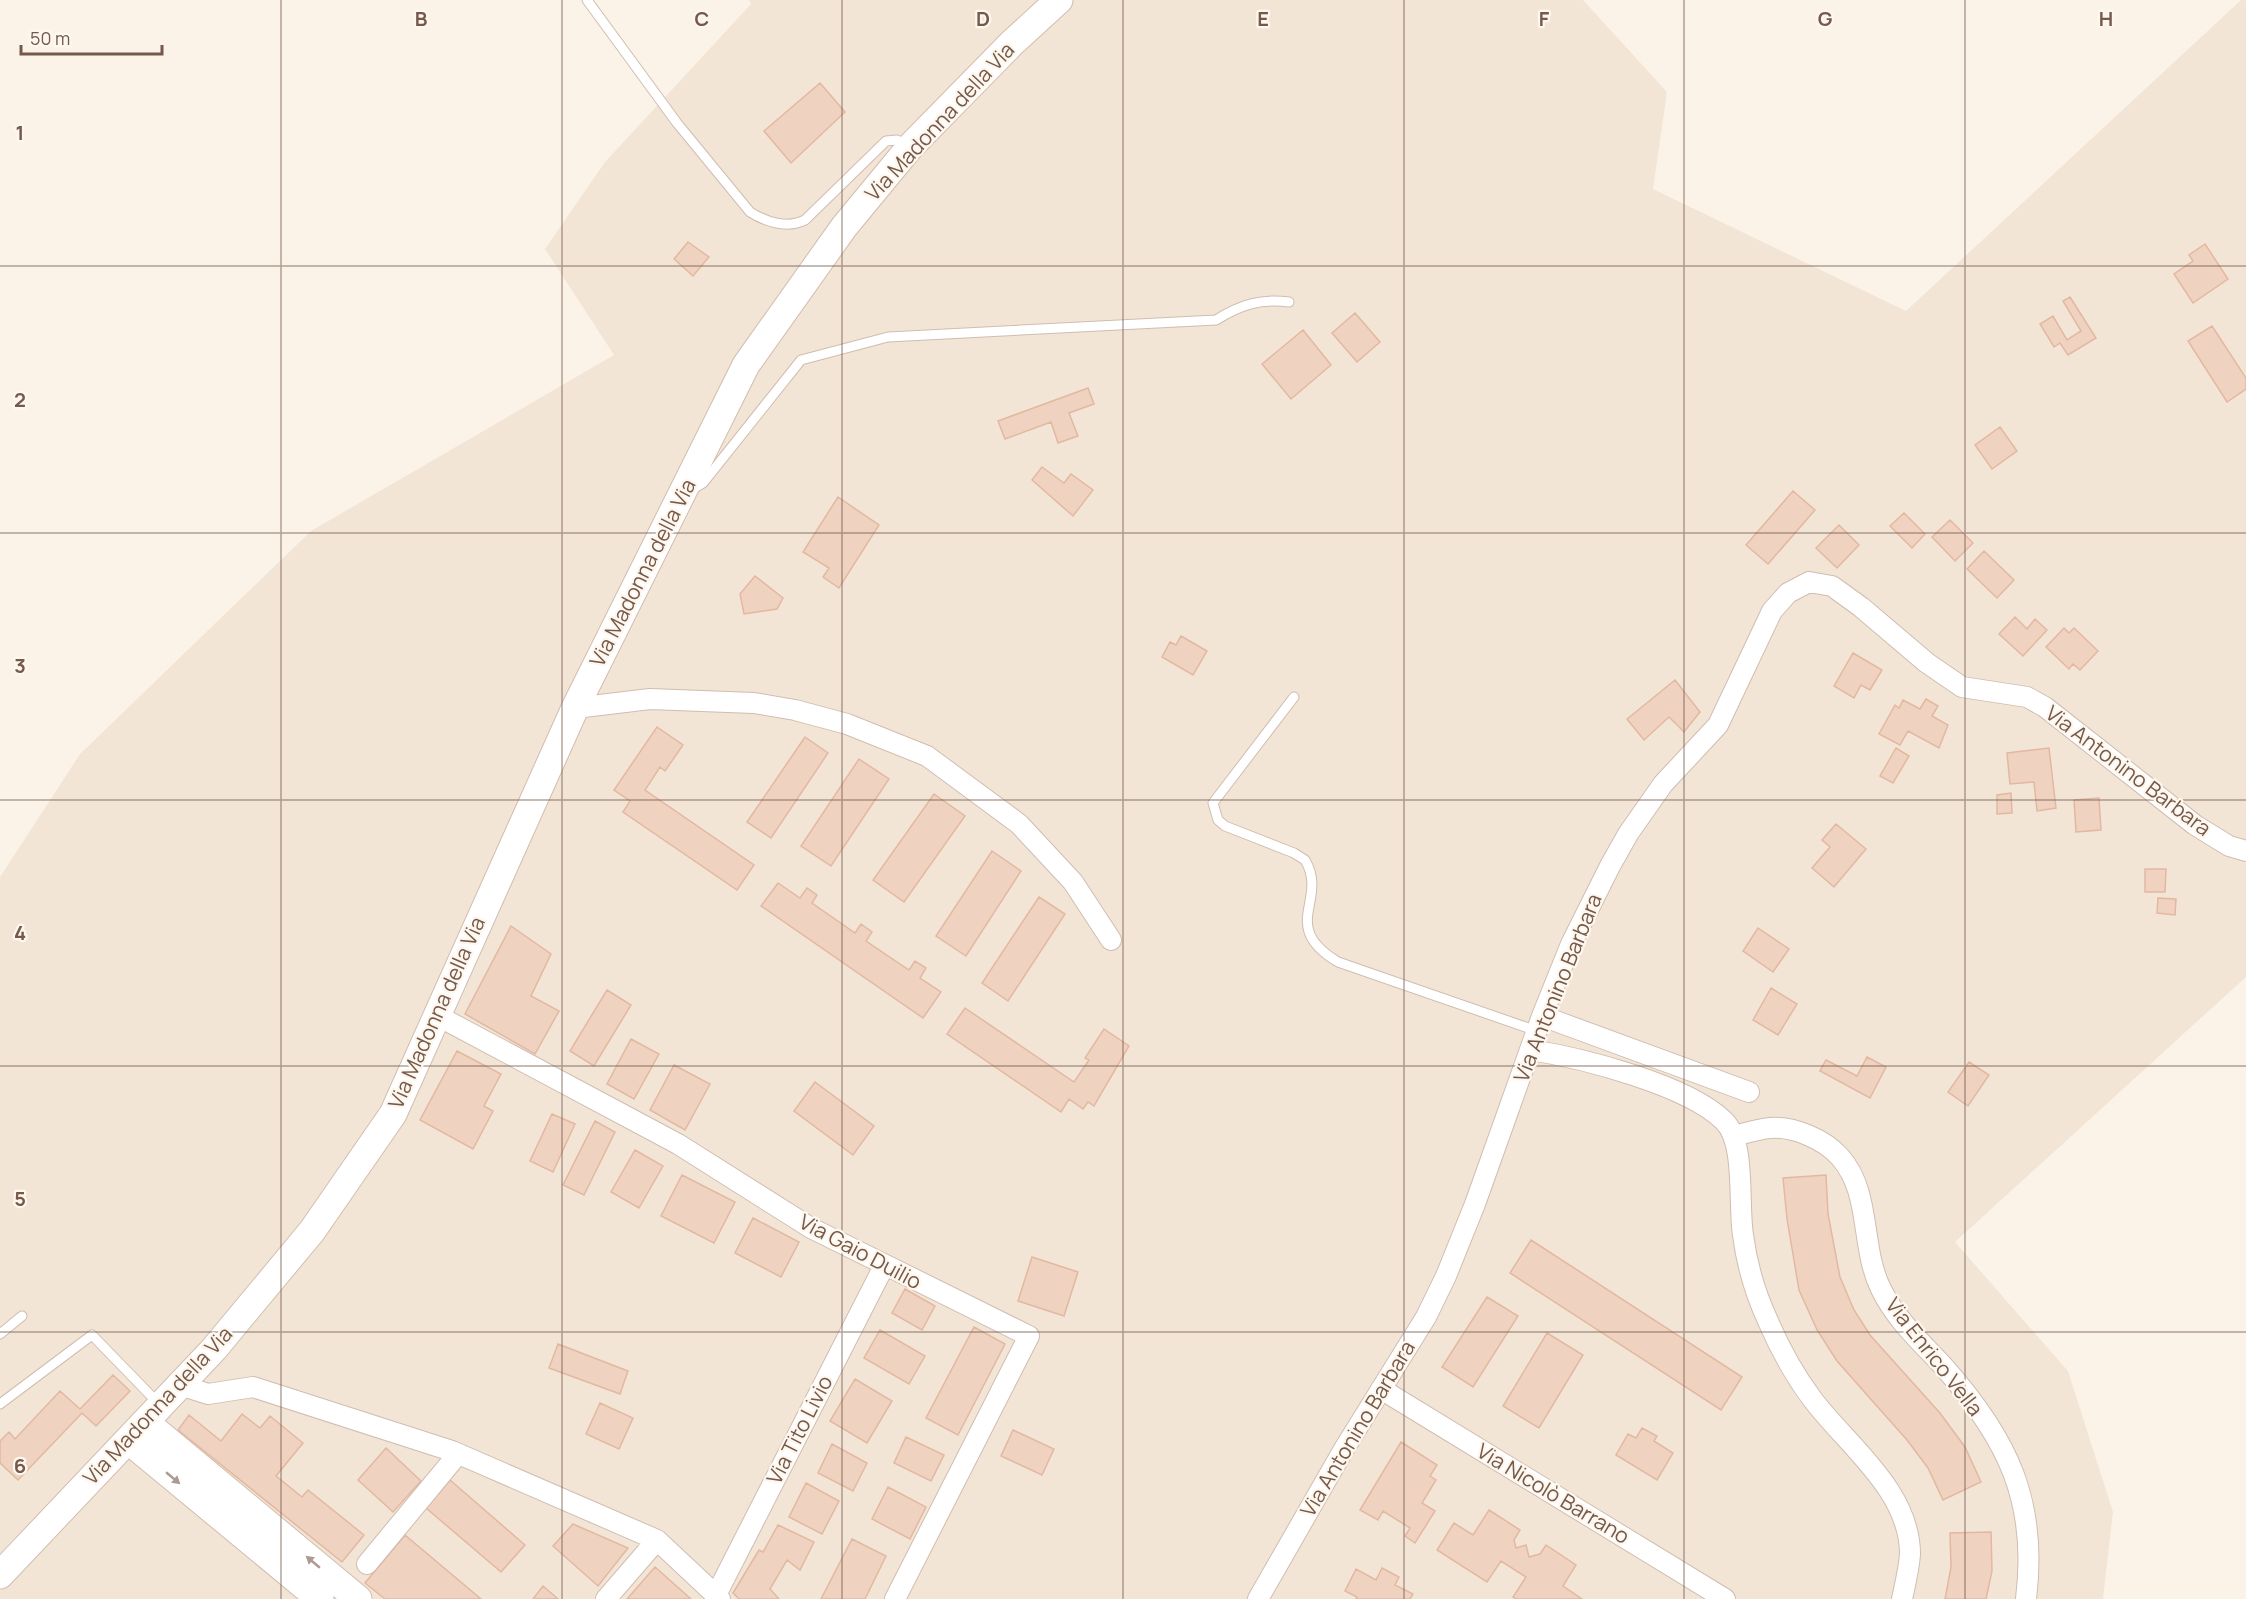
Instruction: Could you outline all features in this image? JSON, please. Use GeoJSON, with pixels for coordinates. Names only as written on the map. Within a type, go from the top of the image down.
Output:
{"type":"FeatureCollection","features":[{"type":"Feature","properties":{"kind":"street","name":"Via Madonna della Via"},"geometry":{"type":"LineString","coordinates":[[0,1575],[180,1385],[312,1231],[393,1114],[575,708],[746,365],[844,227],[910,147],[1012,43],[1059,0]]}},
{"type":"Feature","properties":{"kind":"street","name":"Via Antonino Barbara"},"geometry":{"type":"LineString","coordinates":[[1258,1599],[1381,1389],[1426,1317],[1446,1276],[1539,1024],[1572,944],[1628,834],[1663,784],[1718,724],[1772,611],[1788,593],[1809,582],[1832,586],[1927,663],[1962,687],[2027,697],[2045,707],[2195,825],[2229,846],[2246,851]]}},
{"type":"Feature","properties":{"kind":"street"},"geometry":{"type":"LineString","coordinates":[[575,708],[650,699],[754,703],[795,710],[847,724],[927,756],[1019,824],[1073,882],[1111,940]]}},
{"type":"Feature","properties":{"kind":"street","name":"Via Gaio Duilio"},"geometry":{"type":"LineString","coordinates":[[438,1016],[678,1144],[811,1228],[1029,1336],[895,1599]]}},
{"type":"Feature","properties":{"kind":"street"},"geometry":{"type":"LineString","coordinates":[[1539,1024],[1749,1092]]}},
{"type":"Feature","properties":{"kind":"street"},"geometry":{"type":"LineString","coordinates":[[1531,1050],[1574,1057],[1676,1091],[1707,1105],[1726,1123],[1734,1136],[1739,1157],[1738,1200],[1754,1289],[1791,1369],[1813,1400],[1890,1493],[1902,1515],[1910,1554],[1902,1599]]}},
{"type":"Feature","properties":{"kind":"street","name":"Via Enrico Vella"},"geometry":{"type":"LineString","coordinates":[[1734,1136],[1769,1128],[1788,1129],[1816,1140],[1838,1155],[1857,1179],[1872,1262],[1881,1290],[1903,1323],[1975,1406],[2000,1443],[2018,1483],[2029,1527],[2030,1569],[2026,1599]]}},
{"type":"Feature","properties":{"kind":"street","name":"Via Tito Livio"},"geometry":{"type":"LineString","coordinates":[[718,1597],[884,1266]]}},
{"type":"Feature","properties":{"kind":"street"},"geometry":{"type":"LineString","coordinates":[[180,1385],[208,1394],[253,1388],[458,1454],[657,1540],[718,1597]]}},
{"type":"Feature","properties":{"kind":"street","name":"Via Nicolò Barrano"},"geometry":{"type":"LineString","coordinates":[[1381,1389],[1725,1599]]}},
{"type":"Feature","properties":{"kind":"street"},"geometry":{"type":"LineString","coordinates":[[145,1422],[320,1599]]}},
{"type":"Feature","properties":{"kind":"street"},"geometry":{"type":"LineString","coordinates":[[145,1422],[358,1599]]}},
{"type":"Feature","properties":{"kind":"street"},"geometry":{"type":"LineString","coordinates":[[367,1564],[458,1454]]}},
{"type":"Feature","properties":{"kind":"street"},"geometry":{"type":"LineString","coordinates":[[606,1599],[657,1540]]}},
{"type":"Feature","properties":{"kind":"lane"},"geometry":{"type":"LineString","coordinates":[[587,0],[677,123],[750,212],[764,221],[795,225],[805,220],[886,141],[897,140],[910,147]]}},
{"type":"Feature","properties":{"kind":"lane"},"geometry":{"type":"LineString","coordinates":[[683,495],[703,483],[801,360],[888,337],[1216,320],[1235,308],[1269,299],[1289,302]]}},
{"type":"Feature","properties":{"kind":"lane"},"geometry":{"type":"LineString","coordinates":[[1294,697],[1213,803],[1218,820],[1225,826],[1294,853],[1305,860],[1311,880],[1308,932],[1312,943],[1322,952],[1338,962],[1539,1024]]}},
{"type":"Feature","properties":{"kind":"lane"},"geometry":{"type":"LineString","coordinates":[[0,1334],[22,1316]]}},
{"type":"Feature","properties":{"kind":"lane"},"geometry":{"type":"LineString","coordinates":[[0,1404],[92,1335],[145,1422]]}},
{"type":"Feature","properties":{"kind":"shaded area"},"geometry":{"type":"Polygon","coordinates":[[[749,0],[1583,0],[1667,92],[1653,189],[1906,311],[2241,0],[2246,0],[2246,977],[1955,1242],[2068,1371],[2113,1512],[2103,1599],[0,1599],[0,877],[80,754],[311,531],[614,355],[545,249],[605,162],[751,4],[749,0]]]}},
{"type":"Feature","properties":{"kind":"building"},"geometry":{"type":"Polygon","coordinates":[[[820,83],[845,112],[791,163],[764,131],[820,83]]]}},
{"type":"Feature","properties":{"kind":"building"},"geometry":{"type":"Polygon","coordinates":[[[688,242],[709,257],[693,276],[674,259],[688,242]]]}},
{"type":"Feature","properties":{"kind":"building"},"geometry":{"type":"Polygon","coordinates":[[[2205,244],[2228,279],[2193,303],[2174,274],[2193,261],[2189,255],[2205,244]]]}},
{"type":"Feature","properties":{"kind":"building"},"geometry":{"type":"Polygon","coordinates":[[[2070,297],[2096,338],[2068,355],[2060,343],[2054,347],[2040,324],[2053,316],[2067,340],[2081,331],[2063,301],[2070,297]]]}},
{"type":"Feature","properties":{"kind":"building"},"geometry":{"type":"Polygon","coordinates":[[[1355,313],[1380,342],[1357,362],[1332,333],[1355,313]]]}},
{"type":"Feature","properties":{"kind":"building"},"geometry":{"type":"Polygon","coordinates":[[[2212,326],[2246,378],[2246,389],[2227,402],[2188,341],[2212,326]]]}},
{"type":"Feature","properties":{"kind":"building"},"geometry":{"type":"Polygon","coordinates":[[[1303,330],[1331,365],[1291,399],[1262,364],[1303,330]]]}},
{"type":"Feature","properties":{"kind":"building"},"geometry":{"type":"Polygon","coordinates":[[[1088,388],[1094,404],[1069,413],[1078,436],[1058,443],[1051,422],[1005,439],[998,421],[1088,388]]]}},
{"type":"Feature","properties":{"kind":"building"},"geometry":{"type":"Polygon","coordinates":[[[2000,427],[2017,451],[1992,469],[1975,445],[2000,427]]]}},
{"type":"Feature","properties":{"kind":"building"},"geometry":{"type":"Polygon","coordinates":[[[1042,467],[1064,483],[1071,474],[1093,490],[1073,516],[1032,480],[1042,467]]]}},
{"type":"Feature","properties":{"kind":"building"},"geometry":{"type":"Polygon","coordinates":[[[1793,491],[1815,510],[1768,564],[1746,545],[1793,491]]]}},
{"type":"Feature","properties":{"kind":"building"},"geometry":{"type":"Polygon","coordinates":[[[838,497],[879,525],[839,588],[823,577],[829,568],[803,552],[838,497]]]}},
{"type":"Feature","properties":{"kind":"building"},"geometry":{"type":"Polygon","coordinates":[[[1904,513],[1925,534],[1912,548],[1890,526],[1904,513]]]}},
{"type":"Feature","properties":{"kind":"building"},"geometry":{"type":"Polygon","coordinates":[[[1950,520],[1973,543],[1955,561],[1932,537],[1950,520]]]}},
{"type":"Feature","properties":{"kind":"building"},"geometry":{"type":"Polygon","coordinates":[[[1839,525],[1859,545],[1837,568],[1816,548],[1839,525]]]}},
{"type":"Feature","properties":{"kind":"building"},"geometry":{"type":"Polygon","coordinates":[[[1984,551],[2014,580],[1997,598],[1967,569],[1984,551]]]}},
{"type":"Feature","properties":{"kind":"building"},"geometry":{"type":"Polygon","coordinates":[[[755,576],[783,598],[777,609],[744,614],[740,594],[755,576]]]}},
{"type":"Feature","properties":{"kind":"building"},"geometry":{"type":"Polygon","coordinates":[[[2015,617],[2027,629],[2035,619],[2047,630],[2023,656],[1999,634],[2015,617]]]}},
{"type":"Feature","properties":{"kind":"building"},"geometry":{"type":"Polygon","coordinates":[[[2064,628],[2069,633],[2074,628],[2098,651],[2080,670],[2073,664],[2069,669],[2046,647],[2064,628]]]}},
{"type":"Feature","properties":{"kind":"building"},"geometry":{"type":"Polygon","coordinates":[[[1181,636],[1207,651],[1193,675],[1162,657],[1170,642],[1176,645],[1181,636]]]}},
{"type":"Feature","properties":{"kind":"building"},"geometry":{"type":"Polygon","coordinates":[[[1853,653],[1882,670],[1870,690],[1861,685],[1854,698],[1834,686],[1853,653]]]}},
{"type":"Feature","properties":{"kind":"building"},"geometry":{"type":"Polygon","coordinates":[[[1675,680],[1700,712],[1684,732],[1669,717],[1644,740],[1627,719],[1675,680]]]}},
{"type":"Feature","properties":{"kind":"building"},"geometry":{"type":"Polygon","coordinates":[[[1926,699],[1938,706],[1932,716],[1948,725],[1939,748],[1908,731],[1900,745],[1879,734],[1895,705],[1899,708],[1903,700],[1920,709],[1926,699]]]}},
{"type":"Feature","properties":{"kind":"building"},"geometry":{"type":"Polygon","coordinates":[[[657,727],[683,745],[665,771],[660,767],[645,790],[754,865],[737,890],[623,812],[630,801],[614,790],[657,727]]]}},
{"type":"Feature","properties":{"kind":"building"},"geometry":{"type":"Polygon","coordinates":[[[805,737],[828,753],[771,838],[747,822],[805,737]]]}},
{"type":"Feature","properties":{"kind":"building"},"geometry":{"type":"Polygon","coordinates":[[[1896,748],[1909,756],[1893,783],[1880,776],[1896,748]]]}},
{"type":"Feature","properties":{"kind":"building"},"geometry":{"type":"Polygon","coordinates":[[[2049,748],[2056,808],[2037,811],[2034,782],[2010,784],[2007,753],[2049,748]]]}},
{"type":"Feature","properties":{"kind":"building"},"geometry":{"type":"Polygon","coordinates":[[[859,759],[889,779],[831,866],[801,846],[859,759]]]}},
{"type":"Feature","properties":{"kind":"building"},"geometry":{"type":"Polygon","coordinates":[[[2011,793],[2012,813],[1997,814],[1997,795],[2011,793]]]}},
{"type":"Feature","properties":{"kind":"building"},"geometry":{"type":"Polygon","coordinates":[[[934,794],[965,816],[904,902],[873,880],[934,794]]]}},
{"type":"Feature","properties":{"kind":"building"},"geometry":{"type":"Polygon","coordinates":[[[2099,798],[2101,830],[2076,832],[2074,800],[2099,798]]]}},
{"type":"Feature","properties":{"kind":"building"},"geometry":{"type":"Polygon","coordinates":[[[1836,824],[1866,849],[1834,887],[1812,868],[1830,847],[1822,840],[1836,824]]]}},
{"type":"Feature","properties":{"kind":"building"},"geometry":{"type":"Polygon","coordinates":[[[992,851],[1021,871],[966,956],[936,936],[992,851]]]}},
{"type":"Feature","properties":{"kind":"building"},"geometry":{"type":"Polygon","coordinates":[[[2145,869],[2166,869],[2165,892],[2145,892],[2145,869]]]}},
{"type":"Feature","properties":{"kind":"building"},"geometry":{"type":"Polygon","coordinates":[[[778,883],[800,898],[807,888],[817,895],[812,903],[855,933],[861,924],[872,932],[866,941],[909,970],[915,961],[926,968],[920,978],[941,992],[923,1018],[761,906],[778,883]]]}},
{"type":"Feature","properties":{"kind":"building"},"geometry":{"type":"Polygon","coordinates":[[[1039,897],[1065,914],[1008,1001],[982,983],[1039,897]]]}},
{"type":"Feature","properties":{"kind":"building"},"geometry":{"type":"Polygon","coordinates":[[[2158,898],[2176,899],[2175,915],[2157,913],[2158,898]]]}},
{"type":"Feature","properties":{"kind":"building"},"geometry":{"type":"Polygon","coordinates":[[[511,926],[551,954],[531,996],[559,1011],[535,1054],[465,1014],[511,926]]]}},
{"type":"Feature","properties":{"kind":"building"},"geometry":{"type":"Polygon","coordinates":[[[1758,928],[1789,949],[1773,972],[1743,951],[1758,928]]]}},
{"type":"Feature","properties":{"kind":"building"},"geometry":{"type":"Polygon","coordinates":[[[1771,988],[1797,1004],[1778,1035],[1753,1020],[1771,988]]]}},
{"type":"Feature","properties":{"kind":"building"},"geometry":{"type":"Polygon","coordinates":[[[607,990],[631,1005],[594,1066],[570,1051],[607,990]]]}},
{"type":"Feature","properties":{"kind":"building"},"geometry":{"type":"Polygon","coordinates":[[[965,1008],[1074,1082],[1089,1060],[1085,1058],[1104,1029],[1129,1046],[1094,1106],[1088,1102],[1083,1109],[1069,1099],[1061,1112],[947,1034],[965,1008]]]}},
{"type":"Feature","properties":{"kind":"building"},"geometry":{"type":"Polygon","coordinates":[[[631,1039],[659,1054],[634,1099],[607,1084],[631,1039]]]}},
{"type":"Feature","properties":{"kind":"building"},"geometry":{"type":"Polygon","coordinates":[[[457,1051],[501,1074],[484,1106],[493,1111],[473,1149],[420,1120],[457,1051]]]}},
{"type":"Feature","properties":{"kind":"building"},"geometry":{"type":"Polygon","coordinates":[[[1867,1057],[1886,1067],[1870,1098],[1820,1071],[1826,1060],[1857,1076],[1867,1057]]]}},
{"type":"Feature","properties":{"kind":"building"},"geometry":{"type":"Polygon","coordinates":[[[1969,1062],[1989,1075],[1968,1106],[1948,1092],[1969,1062]]]}},
{"type":"Feature","properties":{"kind":"building"},"geometry":{"type":"Polygon","coordinates":[[[674,1065],[710,1084],[685,1130],[650,1110],[674,1065]]]}},
{"type":"Feature","properties":{"kind":"building"},"geometry":{"type":"Polygon","coordinates":[[[815,1082],[874,1126],[853,1155],[794,1111],[815,1082]]]}},
{"type":"Feature","properties":{"kind":"building"},"geometry":{"type":"Polygon","coordinates":[[[552,1114],[575,1124],[553,1172],[530,1161],[552,1114]]]}},
{"type":"Feature","properties":{"kind":"building"},"geometry":{"type":"Polygon","coordinates":[[[595,1121],[615,1132],[584,1195],[563,1185],[595,1121]]]}},
{"type":"Feature","properties":{"kind":"building"},"geometry":{"type":"Polygon","coordinates":[[[635,1150],[663,1166],[639,1208],[611,1192],[635,1150]]]}},
{"type":"Feature","properties":{"kind":"building"},"geometry":{"type":"Polygon","coordinates":[[[682,1175],[735,1202],[714,1243],[661,1216],[682,1175]]]}},
{"type":"Feature","properties":{"kind":"building"},"geometry":{"type":"Polygon","coordinates":[[[1826,1175],[1828,1214],[1840,1277],[1854,1310],[1870,1335],[1940,1413],[1965,1447],[1981,1482],[1943,1500],[1928,1468],[1907,1440],[1837,1361],[1817,1330],[1799,1290],[1787,1219],[1783,1178],[1826,1175]]]}},
{"type":"Feature","properties":{"kind":"building"},"geometry":{"type":"Polygon","coordinates":[[[753,1218],[799,1242],[781,1277],[735,1253],[753,1218]]]}},
{"type":"Feature","properties":{"kind":"building"},"geometry":{"type":"Polygon","coordinates":[[[1531,1240],[1742,1377],[1721,1410],[1510,1273],[1531,1240]]]}},
{"type":"Feature","properties":{"kind":"building"},"geometry":{"type":"Polygon","coordinates":[[[1032,1257],[1078,1272],[1064,1316],[1018,1301],[1032,1257]]]}},
{"type":"Feature","properties":{"kind":"building"},"geometry":{"type":"Polygon","coordinates":[[[905,1289],[935,1306],[922,1330],[892,1313],[905,1289]]]}},
{"type":"Feature","properties":{"kind":"building"},"geometry":{"type":"Polygon","coordinates":[[[1487,1297],[1518,1316],[1473,1387],[1442,1367],[1487,1297]]]}},
{"type":"Feature","properties":{"kind":"building"},"geometry":{"type":"Polygon","coordinates":[[[974,1327],[1005,1344],[958,1435],[926,1418],[974,1327]]]}},
{"type":"Feature","properties":{"kind":"building"},"geometry":{"type":"Polygon","coordinates":[[[880,1330],[925,1356],[909,1384],[864,1358],[880,1330]]]}},
{"type":"Feature","properties":{"kind":"building"},"geometry":{"type":"Polygon","coordinates":[[[1547,1333],[1583,1355],[1539,1428],[1503,1406],[1547,1333]]]}},
{"type":"Feature","properties":{"kind":"building"},"geometry":{"type":"Polygon","coordinates":[[[558,1344],[628,1371],[620,1394],[549,1368],[558,1344]]]}},
{"type":"Feature","properties":{"kind":"building"},"geometry":{"type":"Polygon","coordinates":[[[113,1375],[130,1391],[96,1426],[82,1413],[18,1480],[0,1463],[0,1441],[9,1432],[15,1439],[60,1391],[80,1409],[113,1375]]]}},
{"type":"Feature","properties":{"kind":"building"},"geometry":{"type":"Polygon","coordinates":[[[855,1379],[892,1401],[867,1443],[830,1421],[855,1379]]]}},
{"type":"Feature","properties":{"kind":"building"},"geometry":{"type":"Polygon","coordinates":[[[600,1403],[633,1418],[619,1449],[586,1434],[600,1403]]]}},
{"type":"Feature","properties":{"kind":"building"},"geometry":{"type":"Polygon","coordinates":[[[242,1414],[260,1428],[270,1416],[303,1443],[276,1476],[302,1497],[308,1490],[364,1535],[342,1562],[178,1430],[189,1415],[221,1441],[242,1414]]]}},
{"type":"Feature","properties":{"kind":"building"},"geometry":{"type":"Polygon","coordinates":[[[1642,1428],[1657,1436],[1654,1441],[1673,1453],[1657,1480],[1616,1455],[1628,1434],[1636,1438],[1642,1428]]]}},
{"type":"Feature","properties":{"kind":"building"},"geometry":{"type":"Polygon","coordinates":[[[1013,1430],[1054,1449],[1042,1475],[1001,1456],[1013,1430]]]}},
{"type":"Feature","properties":{"kind":"building"},"geometry":{"type":"Polygon","coordinates":[[[906,1437],[944,1455],[931,1481],[894,1463],[906,1437]]]}},
{"type":"Feature","properties":{"kind":"building"},"geometry":{"type":"Polygon","coordinates":[[[1401,1442],[1437,1465],[1430,1476],[1436,1480],[1422,1503],[1435,1511],[1415,1543],[1405,1536],[1410,1528],[1383,1511],[1378,1520],[1360,1510],[1401,1442]]]}},
{"type":"Feature","properties":{"kind":"building"},"geometry":{"type":"Polygon","coordinates":[[[832,1444],[867,1463],[853,1491],[818,1473],[832,1444]]]}},
{"type":"Feature","properties":{"kind":"building"},"geometry":{"type":"Polygon","coordinates":[[[386,1448],[421,1481],[393,1512],[358,1480],[386,1448]]]}},
{"type":"Feature","properties":{"kind":"building"},"geometry":{"type":"Polygon","coordinates":[[[450,1480],[525,1545],[501,1572],[426,1508],[450,1480]]]}},
{"type":"Feature","properties":{"kind":"building"},"geometry":{"type":"Polygon","coordinates":[[[806,1483],[839,1501],[822,1534],[789,1517],[806,1483]]]}},
{"type":"Feature","properties":{"kind":"building"},"geometry":{"type":"Polygon","coordinates":[[[888,1487],[926,1507],[910,1539],[872,1519],[888,1487]]]}},
{"type":"Feature","properties":{"kind":"building"},"geometry":{"type":"Polygon","coordinates":[[[1489,1510],[1520,1530],[1514,1540],[1516,1548],[1526,1545],[1529,1557],[1540,1554],[1546,1545],[1576,1565],[1563,1586],[1582,1599],[1516,1599],[1513,1597],[1526,1577],[1501,1561],[1487,1582],[1437,1550],[1454,1523],[1473,1535],[1489,1510]]]}},
{"type":"Feature","properties":{"kind":"building"},"geometry":{"type":"Polygon","coordinates":[[[573,1524],[628,1548],[598,1586],[553,1546],[573,1524]]]}},
{"type":"Feature","properties":{"kind":"building"},"geometry":{"type":"Polygon","coordinates":[[[778,1525],[814,1542],[800,1570],[787,1560],[770,1589],[779,1599],[739,1599],[733,1593],[759,1550],[763,1552],[778,1525]]]}},
{"type":"Feature","properties":{"kind":"building"},"geometry":{"type":"Polygon","coordinates":[[[1991,1532],[1992,1571],[1986,1599],[1945,1599],[1951,1567],[1950,1533],[1991,1532]]]}},
{"type":"Feature","properties":{"kind":"building"},"geometry":{"type":"Polygon","coordinates":[[[405,1535],[481,1599],[385,1599],[365,1583],[405,1535]]]}},
{"type":"Feature","properties":{"kind":"building"},"geometry":{"type":"Polygon","coordinates":[[[852,1539],[886,1556],[865,1599],[821,1599],[852,1539]]]}},
{"type":"Feature","properties":{"kind":"building"},"geometry":{"type":"Polygon","coordinates":[[[655,1567],[691,1599],[627,1599],[655,1567]]]}},
{"type":"Feature","properties":{"kind":"building"},"geometry":{"type":"Polygon","coordinates":[[[1382,1568],[1399,1577],[1395,1585],[1413,1594],[1410,1599],[1356,1599],[1357,1597],[1345,1591],[1356,1569],[1376,1580],[1382,1568]]]}},
{"type":"Feature","properties":{"kind":"building"},"geometry":{"type":"Polygon","coordinates":[[[543,1586],[558,1599],[533,1599],[543,1586]]]}}]}
